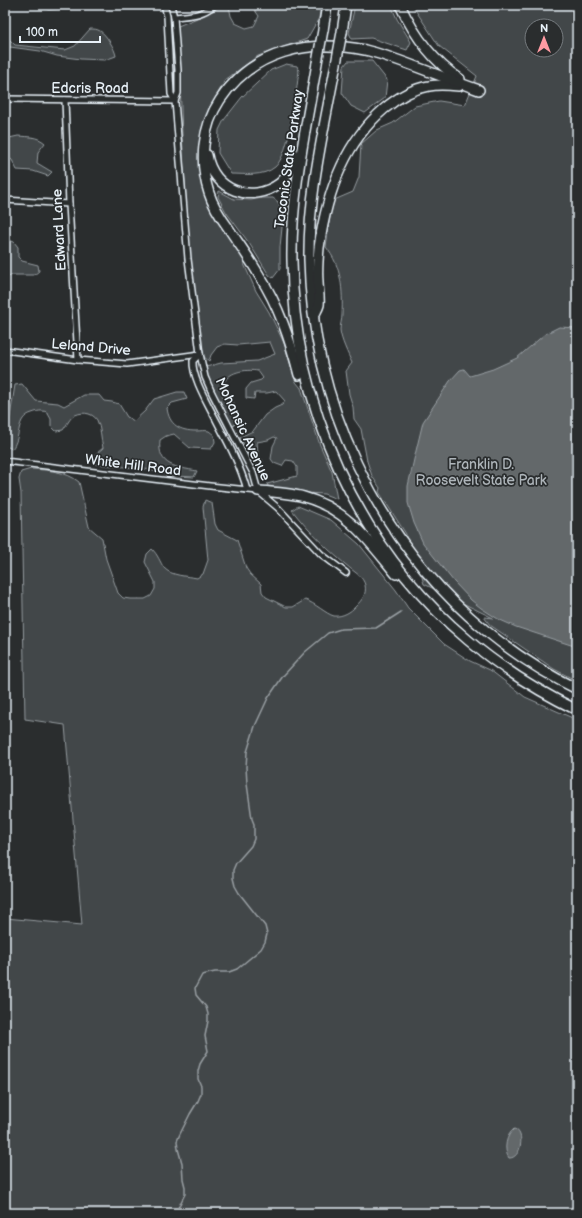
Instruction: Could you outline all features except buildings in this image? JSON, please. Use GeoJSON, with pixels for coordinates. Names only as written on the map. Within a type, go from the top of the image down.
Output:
{"type":"FeatureCollection","features":[{"type":"Feature","properties":{"kind":"highway","name":"Taconic State Parkway"},"geometry":{"type":"LineString","coordinates":[[328,5],[298,174],[293,219],[292,278],[299,343],[305,375],[324,434],[347,486],[366,520],[399,568],[416,588],[466,639],[529,684],[577,710]]}},
{"type":"Feature","properties":{"kind":"highway","name":"Taconic State Parkway"},"geometry":{"type":"LineString","coordinates":[[346,5],[318,163],[312,208],[309,259],[311,297],[320,355],[329,392],[341,429],[362,476],[394,531],[430,576],[452,600],[500,642],[549,674],[577,689]]}},
{"type":"Feature","properties":{"kind":"highway"},"geometry":{"type":"LineString","coordinates":[[400,5],[414,32],[430,54],[451,73],[479,90]]}},
{"type":"Feature","properties":{"kind":"highway"},"geometry":{"type":"LineString","coordinates":[[313,400],[302,384],[287,332],[276,304],[259,274],[220,216],[211,199],[203,163],[203,148],[210,120],[218,103],[235,81],[263,60],[294,49],[309,47],[330,46],[366,50],[479,90]]}},
{"type":"Feature","properties":{"kind":"highway"},"geometry":{"type":"LineString","coordinates":[[314,316],[319,306],[318,260],[325,215],[338,172],[356,140],[369,124],[388,106],[400,97],[414,90],[440,84],[479,90]]}},
{"type":"Feature","properties":{"kind":"highway"},"geometry":{"type":"LineString","coordinates":[[206,137],[208,163],[215,175],[227,187],[246,193],[266,191],[280,183],[288,175],[303,148]]}},
{"type":"Feature","properties":{"kind":"highway"},"geometry":{"type":"LineString","coordinates":[[258,491],[288,494],[305,498],[325,505],[343,515],[359,530],[408,587],[438,612]]}},
{"type":"Feature","properties":{"kind":"street"},"geometry":{"type":"LineString","coordinates":[[48,5],[58,5]]}},
{"type":"Feature","properties":{"kind":"street","name":"Mohansic Avenue"},"geometry":{"type":"LineString","coordinates":[[164,5],[167,16],[171,94],[175,101],[187,253],[200,354],[208,385],[253,473],[258,491],[278,508],[321,554],[346,573]]}},
{"type":"Feature","properties":{"kind":"street","name":"Mohansic Avenue"},"geometry":{"type":"LineString","coordinates":[[171,5],[174,17],[178,94],[175,101]]}},
{"type":"Feature","properties":{"kind":"street"},"geometry":{"type":"LineString","coordinates":[[174,17],[196,15],[207,11],[216,5]]}},
{"type":"Feature","properties":{"kind":"street","name":"Edcris Road"},"geometry":{"type":"LineString","coordinates":[[5,100],[175,101]]}},
{"type":"Feature","properties":{"kind":"street","name":"Edward Lane"},"geometry":{"type":"LineString","coordinates":[[65,100],[78,360]]}},
{"type":"Feature","properties":{"kind":"street"},"geometry":{"type":"LineString","coordinates":[[5,200],[69,204]]}},
{"type":"Feature","properties":{"kind":"street","name":"Leland Drive"},"geometry":{"type":"LineString","coordinates":[[5,350],[78,360],[127,364],[200,354]]}},
{"type":"Feature","properties":{"kind":"street","name":"Mohansic Avenue"},"geometry":{"type":"LineString","coordinates":[[200,354],[193,361],[198,381],[240,470],[247,490]]}},
{"type":"Feature","properties":{"kind":"street","name":"White Hill Road"},"geometry":{"type":"LineString","coordinates":[[5,461],[258,491]]}},
{"type":"Feature","properties":{"kind":"green space"},"geometry":{"type":"Polygon","coordinates":[[[222,5],[229,6],[231,16],[235,23],[246,28],[254,26],[259,16],[251,5],[321,5],[319,18],[307,39],[258,56],[225,80],[209,110],[202,141],[202,176],[246,257],[244,264],[256,291],[269,312],[284,343],[296,382],[301,388],[320,445],[332,472],[337,499],[324,494],[271,491],[267,484],[297,476],[297,467],[293,461],[286,460],[282,466],[274,463],[271,459],[273,446],[277,438],[274,437],[257,442],[258,455],[263,461],[261,469],[255,470],[240,437],[253,431],[265,415],[282,405],[285,401],[276,391],[255,393],[254,399],[246,398],[246,389],[251,383],[263,378],[258,371],[248,370],[237,372],[228,377],[225,381],[223,387],[223,398],[234,403],[236,423],[233,426],[227,419],[208,380],[206,367],[221,363],[257,361],[275,354],[270,342],[238,345],[225,344],[217,347],[211,355],[209,361],[204,357],[200,340],[190,263],[182,135],[178,26],[202,16],[222,5]]]}},
{"type":"Feature","properties":{"kind":"green space"},"geometry":{"type":"Polygon","coordinates":[[[355,5],[391,5],[397,19],[411,42],[407,50],[371,38],[352,39],[349,33],[355,5]]]}},
{"type":"Feature","properties":{"kind":"green space","name":"Franklin D. Roosevelt State Park"},"geometry":{"type":"Polygon","coordinates":[[[412,5],[577,5],[577,681],[554,669],[490,625],[484,617],[493,618],[424,584],[416,557],[406,545],[406,534],[379,492],[380,488],[372,476],[367,461],[361,429],[354,419],[353,407],[349,394],[346,371],[352,363],[343,342],[340,330],[342,317],[342,288],[335,263],[326,247],[332,201],[353,192],[359,177],[361,144],[377,130],[393,123],[415,106],[439,101],[465,105],[477,76],[439,46],[412,5]]]}},
{"type":"Feature","properties":{"kind":"green space"},"geometry":{"type":"Polygon","coordinates":[[[90,29],[98,30],[105,35],[116,56],[105,60],[81,59],[57,56],[40,51],[10,47],[5,48],[5,35],[15,45],[65,50],[75,46],[90,29]]]}},
{"type":"Feature","properties":{"kind":"green space"},"geometry":{"type":"Polygon","coordinates":[[[348,61],[372,61],[387,80],[385,98],[365,113],[351,106],[342,93],[344,66],[348,61]]]}},
{"type":"Feature","properties":{"kind":"green space"},"geometry":{"type":"Polygon","coordinates":[[[286,64],[297,66],[299,71],[292,122],[285,149],[280,160],[275,167],[259,174],[231,174],[218,153],[219,130],[224,120],[242,97],[271,70],[286,64]]]}},
{"type":"Feature","properties":{"kind":"green space"},"geometry":{"type":"Polygon","coordinates":[[[18,136],[36,138],[45,143],[38,152],[37,163],[52,172],[48,176],[33,171],[17,170],[12,160],[5,155],[5,139],[18,136]]]}},
{"type":"Feature","properties":{"kind":"green space"},"geometry":{"type":"Polygon","coordinates":[[[219,191],[234,199],[251,200],[273,198],[278,202],[281,207],[283,218],[280,247],[280,269],[273,278],[269,275],[249,243],[226,212],[218,197],[219,191]]]}},
{"type":"Feature","properties":{"kind":"green space"},"geometry":{"type":"Polygon","coordinates":[[[9,240],[14,242],[18,247],[18,257],[22,261],[38,265],[39,271],[34,275],[12,275],[7,278],[5,287],[5,243],[9,240]]]}},
{"type":"Feature","properties":{"kind":"green space"},"geometry":{"type":"Polygon","coordinates":[[[22,384],[36,401],[58,403],[64,406],[84,395],[99,395],[104,401],[119,404],[127,417],[134,421],[145,411],[154,399],[177,392],[184,392],[187,399],[172,403],[167,408],[170,419],[176,426],[185,430],[209,431],[214,435],[215,442],[211,449],[190,448],[174,434],[166,436],[160,440],[160,449],[165,461],[176,467],[197,471],[194,477],[173,476],[145,469],[95,464],[91,458],[103,448],[99,427],[95,417],[86,413],[75,415],[63,430],[56,431],[51,426],[51,419],[47,412],[38,411],[27,415],[23,419],[17,439],[12,449],[6,446],[5,434],[10,417],[15,385],[22,384]]]}},
{"type":"Feature","properties":{"kind":"green space"},"geometry":{"type":"Polygon","coordinates":[[[31,469],[62,473],[79,482],[89,527],[102,538],[106,559],[118,593],[123,598],[145,599],[151,596],[155,589],[155,582],[145,562],[147,554],[152,549],[164,568],[171,573],[197,578],[203,574],[208,560],[203,507],[205,500],[212,503],[215,524],[218,530],[237,540],[246,568],[261,584],[262,592],[266,597],[286,607],[293,607],[305,600],[313,603],[331,615],[337,616],[346,614],[358,604],[365,594],[365,585],[363,580],[320,541],[292,510],[298,506],[331,520],[359,544],[396,590],[408,608],[444,644],[470,661],[490,670],[525,697],[577,720],[577,1213],[5,1213],[5,918],[82,925],[65,725],[25,719],[21,493],[19,479],[21,472],[31,469]]]}},
{"type":"Feature","properties":{"kind":"shaded area"},"geometry":{"type":"Polygon","coordinates":[[[559,327],[577,328],[577,647],[516,627],[498,619],[471,600],[454,582],[423,543],[414,523],[408,503],[408,486],[423,422],[450,381],[460,370],[464,369],[470,376],[493,369],[517,358],[545,334],[559,327]]]}},
{"type":"Feature","properties":{"kind":"shaded area"},"geometry":{"type":"Polygon","coordinates":[[[514,1129],[518,1131],[521,1140],[517,1154],[509,1158],[506,1151],[506,1143],[509,1135],[514,1129]]]}},
{"type":"Feature","properties":{"kind":"waterway"},"geometry":{"type":"LineString","coordinates":[[177,1213],[185,1194],[182,1163],[177,1141],[201,1094],[198,1071],[200,1064],[208,1051],[205,1036],[208,1014],[206,1007],[196,995],[195,988],[202,975],[215,972],[229,972],[237,969],[261,949],[267,934],[265,926],[239,893],[233,878],[233,870],[236,863],[251,846],[254,839],[254,824],[247,784],[246,767],[247,752],[255,726],[268,698],[283,676],[305,652],[328,633],[341,629],[376,628],[401,612]]}}]}
